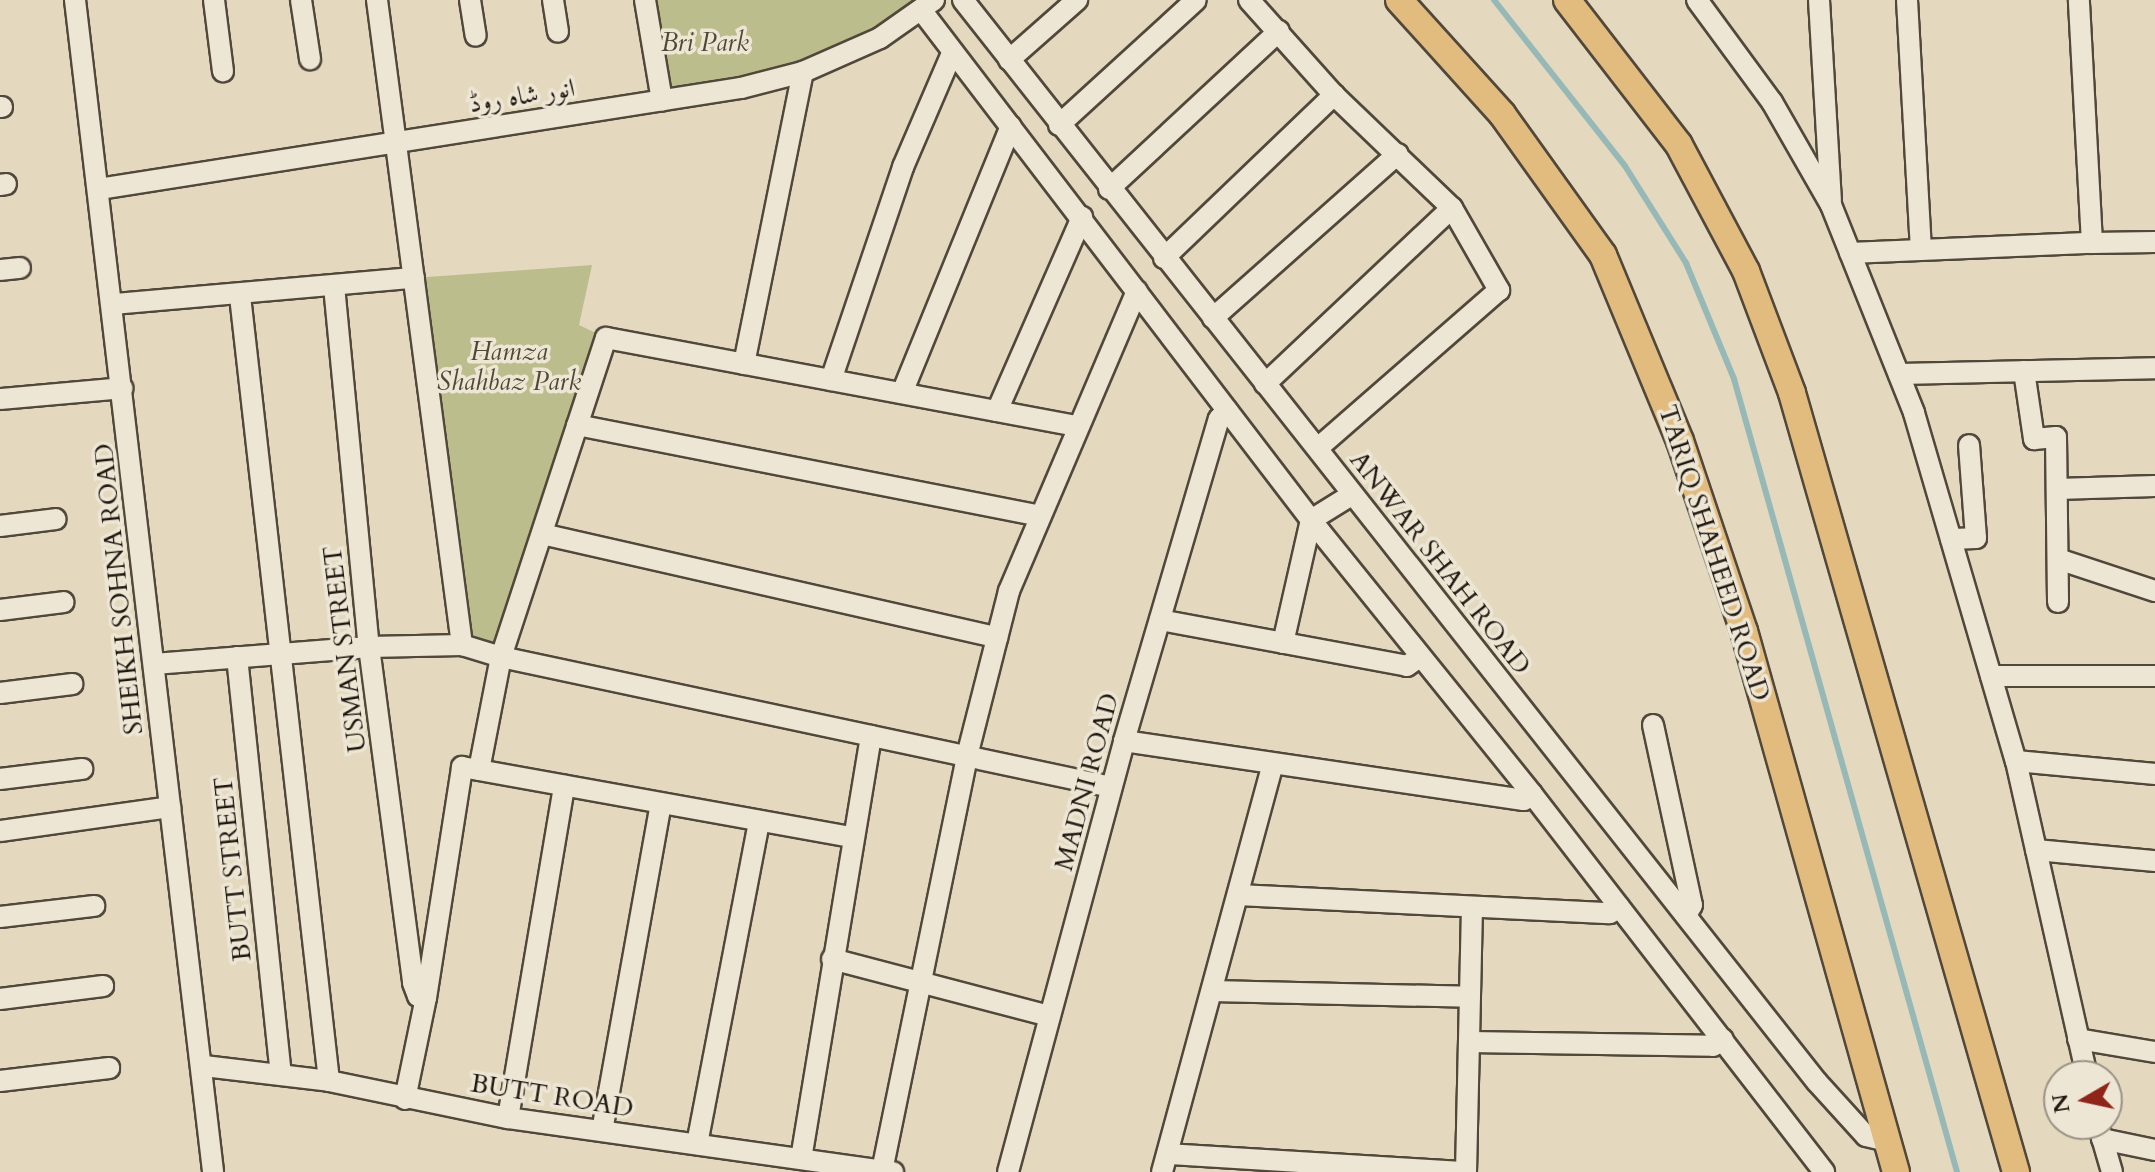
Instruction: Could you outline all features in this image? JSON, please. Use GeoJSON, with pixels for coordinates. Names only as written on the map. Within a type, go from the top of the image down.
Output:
{"type":"FeatureCollection","features":[{"type":"Feature","properties":{"kind":"main road","name":"TARIQ SHAHEED ROAD"},"geometry":{"type":"LineString","coordinates":[[1399,0],[1502,114],[1603,255],[1680,441],[1744,631],[1896,1172]]}},
{"type":"Feature","properties":{"kind":"main road"},"geometry":{"type":"LineString","coordinates":[[1567,0],[1679,145],[1746,271],[1792,393],[2016,1172]]}},
{"type":"Feature","properties":{"kind":"street","name":"SHEIKH SOHNA ROAD"},"geometry":{"type":"LineString","coordinates":[[75,0],[114,304],[170,807],[204,1066],[213,1172]]}},
{"type":"Feature","properties":{"kind":"street"},"geometry":{"type":"LineString","coordinates":[[214,0],[223,71]]}},
{"type":"Feature","properties":{"kind":"street"},"geometry":{"type":"LineString","coordinates":[[301,0],[310,59]]}},
{"type":"Feature","properties":{"kind":"street"},"geometry":{"type":"LineString","coordinates":[[377,0],[462,645]]}},
{"type":"Feature","properties":{"kind":"street"},"geometry":{"type":"LineString","coordinates":[[470,0],[476,36]]}},
{"type":"Feature","properties":{"kind":"street"},"geometry":{"type":"LineString","coordinates":[[553,0],[558,32]]}},
{"type":"Feature","properties":{"kind":"street"},"geometry":{"type":"LineString","coordinates":[[645,0],[662,101]]}},
{"type":"Feature","properties":{"kind":"street","name":"ANWAR SHAH ROAD"},"geometry":{"type":"LineString","coordinates":[[963,0],[1109,189],[1318,448],[1838,1108],[1871,1140],[1888,1141]]}},
{"type":"Feature","properties":{"kind":"street"},"geometry":{"type":"LineString","coordinates":[[1009,60],[1077,0]]}},
{"type":"Feature","properties":{"kind":"street"},"geometry":{"type":"LineString","coordinates":[[1059,125],[1196,0]]}},
{"type":"Feature","properties":{"kind":"street"},"geometry":{"type":"LineString","coordinates":[[1249,0],[1334,95],[1452,208],[1499,290],[1318,448]]}},
{"type":"Feature","properties":{"kind":"street"},"geometry":{"type":"LineString","coordinates":[[1697,0],[1772,102],[1831,205],[1899,374],[2016,761],[2083,1060]]}},
{"type":"Feature","properties":{"kind":"street"},"geometry":{"type":"LineString","coordinates":[[1819,0],[1831,205]]}},
{"type":"Feature","properties":{"kind":"street"},"geometry":{"type":"LineString","coordinates":[[1907,0],[1921,250]]}},
{"type":"Feature","properties":{"kind":"street"},"geometry":{"type":"LineString","coordinates":[[2079,0],[2092,243]]}},
{"type":"Feature","properties":{"kind":"street","name":"انور شاہ روڈ"},"geometry":{"type":"LineString","coordinates":[[99,189],[662,101],[803,72],[880,38],[928,6]]}},
{"type":"Feature","properties":{"kind":"street"},"geometry":{"type":"LineString","coordinates":[[928,6],[952,53],[1082,217],[1418,658],[1532,794],[1824,1172]]}},
{"type":"Feature","properties":{"kind":"street"},"geometry":{"type":"LineString","coordinates":[[1109,189],[1279,31]]}},
{"type":"Feature","properties":{"kind":"street"},"geometry":{"type":"LineString","coordinates":[[831,380],[903,167],[952,53]]}},
{"type":"Feature","properties":{"kind":"street"},"geometry":{"type":"LineString","coordinates":[[744,364],[803,72]]}},
{"type":"Feature","properties":{"kind":"street"},"geometry":{"type":"LineString","coordinates":[[1164,258],[1334,95]]}},
{"type":"Feature","properties":{"kind":"street"},"geometry":{"type":"LineString","coordinates":[[902,393],[1011,126]]}},
{"type":"Feature","properties":{"kind":"street"},"geometry":{"type":"LineString","coordinates":[[1213,318],[1398,154]]}},
{"type":"Feature","properties":{"kind":"street"},"geometry":{"type":"LineString","coordinates":[[1265,384],[1452,208]]}},
{"type":"Feature","properties":{"kind":"street"},"geometry":{"type":"LineString","coordinates":[[997,411],[1082,217]]}},
{"type":"Feature","properties":{"kind":"street"},"geometry":{"type":"LineString","coordinates":[[1850,253],[2155,242]]}},
{"type":"Feature","properties":{"kind":"street"},"geometry":{"type":"LineString","coordinates":[[114,304],[240,296],[414,278]]}},
{"type":"Feature","properties":{"kind":"street","name":"USMAN STREET"},"geometry":{"type":"LineString","coordinates":[[334,286],[369,647],[413,983],[418,996],[426,998]]}},
{"type":"Feature","properties":{"kind":"street"},"geometry":{"type":"LineString","coordinates":[[888,1171],[920,982],[967,756],[1009,591],[1076,426],[1137,291]]}},
{"type":"Feature","properties":{"kind":"street"},"geometry":{"type":"LineString","coordinates":[[240,296],[278,654],[329,1081]]}},
{"type":"Feature","properties":{"kind":"street"},"geometry":{"type":"LineString","coordinates":[[479,770],[501,657],[606,338],[1076,426]]}},
{"type":"Feature","properties":{"kind":"street"},"geometry":{"type":"LineString","coordinates":[[1899,374],[2155,368]]}},
{"type":"Feature","properties":{"kind":"street"},"geometry":{"type":"LineString","coordinates":[[2024,371],[2034,439],[2056,437],[2058,602]]}},
{"type":"Feature","properties":{"kind":"street"},"geometry":{"type":"LineString","coordinates":[[0,399],[123,388]]}},
{"type":"Feature","properties":{"kind":"street","name":"MADNI ROAD"},"geometry":{"type":"LineString","coordinates":[[1008,1172],[1124,741],[1219,419],[1227,410]]}},
{"type":"Feature","properties":{"kind":"street"},"geometry":{"type":"LineString","coordinates":[[577,425],[1040,516]]}},
{"type":"Feature","properties":{"kind":"street"},"geometry":{"type":"LineString","coordinates":[[1951,539],[1976,538],[1969,445]]}},
{"type":"Feature","properties":{"kind":"street"},"geometry":{"type":"LineString","coordinates":[[2057,489],[2155,486]]}},
{"type":"Feature","properties":{"kind":"street"},"geometry":{"type":"LineString","coordinates":[[1283,643],[1311,520],[1353,494]]}},
{"type":"Feature","properties":{"kind":"street"},"geometry":{"type":"LineString","coordinates":[[0,526],[56,519]]}},
{"type":"Feature","properties":{"kind":"street"},"geometry":{"type":"LineString","coordinates":[[542,534],[997,637]]}},
{"type":"Feature","properties":{"kind":"street"},"geometry":{"type":"LineString","coordinates":[[2058,559],[2155,591]]}},
{"type":"Feature","properties":{"kind":"street"},"geometry":{"type":"LineString","coordinates":[[0,610],[64,602]]}},
{"type":"Feature","properties":{"kind":"street"},"geometry":{"type":"LineString","coordinates":[[1160,620],[1407,666],[1418,658]]}},
{"type":"Feature","properties":{"kind":"street"},"geometry":{"type":"LineString","coordinates":[[154,664],[369,647],[462,645],[501,657],[1111,787]]}},
{"type":"Feature","properties":{"kind":"street","name":"BUTT STREET"},"geometry":{"type":"LineString","coordinates":[[237,657],[281,1075]]}},
{"type":"Feature","properties":{"kind":"street"},"geometry":{"type":"LineString","coordinates":[[1991,676],[2155,676]]}},
{"type":"Feature","properties":{"kind":"street"},"geometry":{"type":"LineString","coordinates":[[0,693],[72,684]]}},
{"type":"Feature","properties":{"kind":"street"},"geometry":{"type":"LineString","coordinates":[[1653,725],[1692,905],[1686,915]]}},
{"type":"Feature","properties":{"kind":"street"},"geometry":{"type":"LineString","coordinates":[[801,1159],[851,837],[871,736]]}},
{"type":"Feature","properties":{"kind":"street"},"geometry":{"type":"LineString","coordinates":[[1124,741],[1272,766],[1524,800],[1532,794]]}},
{"type":"Feature","properties":{"kind":"street"},"geometry":{"type":"LineString","coordinates":[[2016,761],[2155,774]]}},
{"type":"Feature","properties":{"kind":"street"},"geometry":{"type":"LineString","coordinates":[[1272,766],[1165,1163],[1465,1172],[1472,909]]}},
{"type":"Feature","properties":{"kind":"street"},"geometry":{"type":"LineString","coordinates":[[405,1099],[426,998],[462,767],[851,837]]}},
{"type":"Feature","properties":{"kind":"street"},"geometry":{"type":"LineString","coordinates":[[0,779],[82,769]]}},
{"type":"Feature","properties":{"kind":"street"},"geometry":{"type":"LineString","coordinates":[[508,1118],[564,786]]}},
{"type":"Feature","properties":{"kind":"street"},"geometry":{"type":"LineString","coordinates":[[602,1131],[661,803]]}},
{"type":"Feature","properties":{"kind":"street"},"geometry":{"type":"LineString","coordinates":[[0,831],[170,807]]}},
{"type":"Feature","properties":{"kind":"street"},"geometry":{"type":"LineString","coordinates":[[697,1144],[759,821]]}},
{"type":"Feature","properties":{"kind":"street"},"geometry":{"type":"LineString","coordinates":[[2036,850],[2155,861]]}},
{"type":"Feature","properties":{"kind":"street"},"geometry":{"type":"LineString","coordinates":[[1238,895],[1472,909],[1610,913],[1619,906]]}},
{"type":"Feature","properties":{"kind":"street"},"geometry":{"type":"LineString","coordinates":[[0,917],[94,906]]}},
{"type":"Feature","properties":{"kind":"street"},"geometry":{"type":"LineString","coordinates":[[832,959],[1050,1016]]}},
{"type":"Feature","properties":{"kind":"street"},"geometry":{"type":"LineString","coordinates":[[0,999],[103,986]]}},
{"type":"Feature","properties":{"kind":"street"},"geometry":{"type":"LineString","coordinates":[[1212,991],[1470,997]]}},
{"type":"Feature","properties":{"kind":"street"},"geometry":{"type":"LineString","coordinates":[[1469,1042],[1713,1046],[1723,1039]]}},
{"type":"Feature","properties":{"kind":"street"},"geometry":{"type":"LineString","coordinates":[[2078,1039],[2155,1052]]}},
{"type":"Feature","properties":{"kind":"street","name":"BUTT ROAD"},"geometry":{"type":"LineString","coordinates":[[204,1066],[329,1081],[508,1118],[888,1171]]}},
{"type":"Feature","properties":{"kind":"street"},"geometry":{"type":"LineString","coordinates":[[0,1081],[109,1068]]}},
{"type":"Feature","properties":{"kind":"street"},"geometry":{"type":"LineString","coordinates":[[2123,1139],[2155,1150]]}},
{"type":"Feature","properties":{"kind":"street"},"geometry":{"type":"LineString","coordinates":[[2103,1140],[2112,1172]]}},
{"type":"Feature","properties":{"kind":"green space","name":"Bri Park"},"geometry":{"type":"Polygon","coordinates":[[[653,0],[913,0],[871,30],[801,61],[740,80],[669,93],[653,0]]]}},
{"type":"Feature","properties":{"kind":"green space","name":"Hamza Shahbaz Park"},"geometry":{"type":"Polygon","coordinates":[[[592,265],[579,325],[606,338],[501,657],[462,645],[414,278],[592,265]]]}},
{"type":"Feature","properties":{"kind":"waterway"},"geometry":{"type":"LineString","coordinates":[[1494,0],[1625,166],[1686,263],[1734,379],[1957,1172]]}}]}
